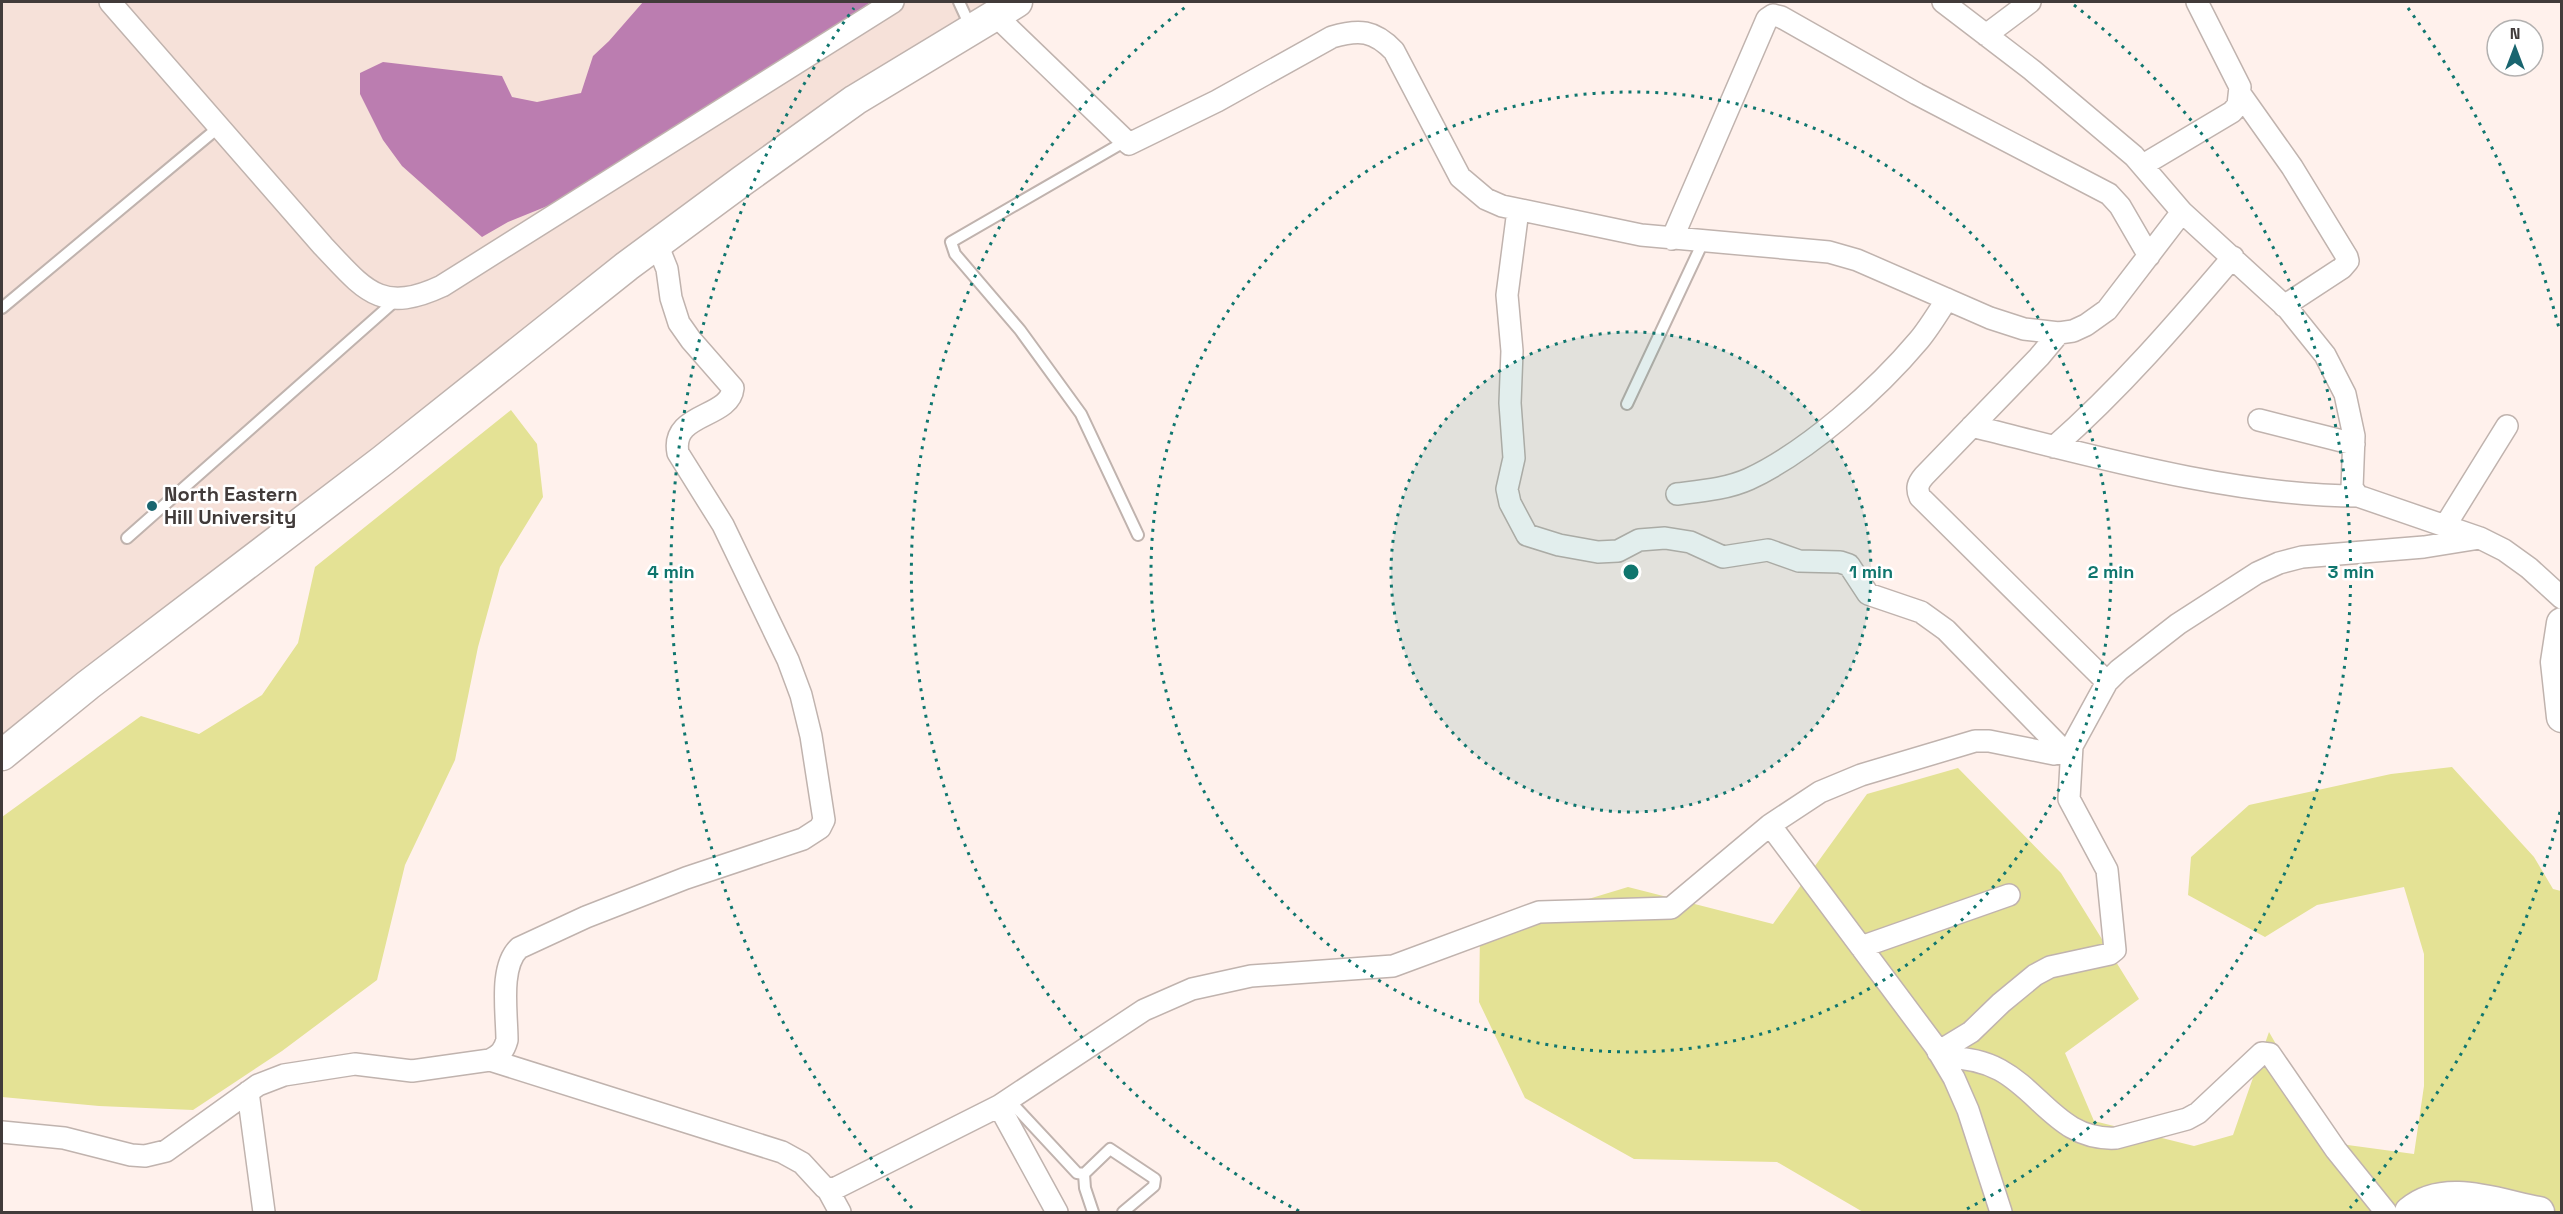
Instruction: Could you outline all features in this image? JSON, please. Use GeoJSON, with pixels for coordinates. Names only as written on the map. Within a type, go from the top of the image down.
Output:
{"type":"FeatureCollection","features":[{"type":"Feature","properties":{"kind":"street"},"geometry":{"type":"LineString","coordinates":[[110,2],[360,285],[396,300],[418,297],[442,286],[893,2]]}},
{"type":"Feature","properties":{"kind":"street"},"geometry":{"type":"LineString","coordinates":[[1942,2],[2095,122],[2143,165],[2182,212],[2284,306],[2316,343],[2335,374],[2351,413],[2354,444],[2352,488],[2358,496]]}},
{"type":"Feature","properties":{"kind":"street"},"geometry":{"type":"LineString","coordinates":[[1986,35],[2030,2]]}},
{"type":"Feature","properties":{"kind":"street"},"geometry":{"type":"LineString","coordinates":[[2197,2],[2235,76],[2241,95],[2292,167],[2347,257],[2348,261],[2342,268],[2284,306]]}},
{"type":"Feature","properties":{"kind":"street"},"geometry":{"type":"LineString","coordinates":[[2,755],[95,679],[382,461],[519,350],[657,244],[847,105],[994,15],[1124,142],[1129,144],[1217,101],[1332,37],[1352,31],[1368,33],[1384,41],[1394,51],[1460,177],[1486,199],[1518,210],[1589,226],[1672,239],[1829,252],[1857,260],[1990,318],[2025,329],[2059,333],[2073,331],[2107,310],[2182,212]]}},
{"type":"Feature","properties":{"kind":"street"},"geometry":{"type":"LineString","coordinates":[[1672,239],[1767,20],[1773,15],[1781,17],[1917,94],[2109,194],[2120,206],[2149,256]]}},
{"type":"Feature","properties":{"kind":"street"},"geometry":{"type":"LineString","coordinates":[[2143,165],[2232,112],[2241,95]]}},
{"type":"Feature","properties":{"kind":"street"},"geometry":{"type":"LineString","coordinates":[[1518,210],[1507,295],[1512,351],[1510,403],[1514,458],[1507,489],[1510,503],[1527,535],[1559,545],[1598,552],[1618,551],[1648,538],[1665,538],[1690,542],[1723,557],[1768,550],[1799,561],[1840,562],[1849,565],[1868,594],[1921,612],[1946,630],[2068,749]]}},
{"type":"Feature","properties":{"kind":"street"},"geometry":{"type":"LineString","coordinates":[[2,1132],[64,1138],[131,1155],[158,1154],[269,1079],[345,1065],[364,1064],[389,1070],[412,1071],[490,1060],[500,1055],[505,1049],[507,967],[512,955],[519,948],[586,917],[686,878],[803,839],[820,828],[824,820],[812,736],[801,695],[788,660],[723,525],[678,453],[676,444],[684,429],[727,402],[732,395],[733,388],[679,323],[671,298],[667,269],[657,244]]}},
{"type":"Feature","properties":{"kind":"street"},"geometry":{"type":"LineString","coordinates":[[2054,447],[2096,410],[2135,370],[2233,257]]}},
{"type":"Feature","properties":{"kind":"street"},"geometry":{"type":"LineString","coordinates":[[1677,494],[1718,489],[1747,480],[1797,450],[1834,422],[1887,374],[1920,339],[1947,299]]}},
{"type":"Feature","properties":{"kind":"street"},"geometry":{"type":"LineString","coordinates":[[2059,333],[2039,357],[1918,482],[1917,490],[1920,497],[2107,682]]}},
{"type":"Feature","properties":{"kind":"street"},"geometry":{"type":"LineString","coordinates":[[2259,420],[2354,444]]}},
{"type":"Feature","properties":{"kind":"street"},"geometry":{"type":"LineString","coordinates":[[1972,426],[2054,447],[2206,480],[2320,496],[2358,496],[2480,538],[2504,550],[2529,568],[2562,598]]}},
{"type":"Feature","properties":{"kind":"street"},"geometry":{"type":"LineString","coordinates":[[2445,526],[2507,426]]}},
{"type":"Feature","properties":{"kind":"street"},"geometry":{"type":"LineString","coordinates":[[1940,1055],[1971,1032],[2035,975],[2050,967],[2110,954],[2115,950],[2107,870],[2069,799],[2068,749],[2107,682],[2178,624],[2248,578],[2279,562],[2310,556],[2424,547],[2480,538]]}},
{"type":"Feature","properties":{"kind":"street"},"geometry":{"type":"LineString","coordinates":[[2562,623],[2556,662],[2562,717]]}},
{"type":"Feature","properties":{"kind":"street"},"geometry":{"type":"LineString","coordinates":[[828,1190],[1004,1103],[1144,1010],[1192,989],[1251,976],[1393,966],[1539,912],[1671,908],[1770,825],[1803,802],[1838,783],[1958,744],[1989,741],[2054,754],[2068,749]]}},
{"type":"Feature","properties":{"kind":"street"},"geometry":{"type":"LineString","coordinates":[[1770,825],[1940,1055],[1968,1110],[2001,1212]]}},
{"type":"Feature","properties":{"kind":"street"},"geometry":{"type":"LineString","coordinates":[[1861,947],[2008,895]]}},
{"type":"Feature","properties":{"kind":"street"},"geometry":{"type":"LineString","coordinates":[[1940,1055],[1981,1062],[2002,1071],[2079,1133],[2116,1138],[2187,1119],[2198,1113],[2262,1053],[2267,1052],[2336,1150],[2386,1212]]}},
{"type":"Feature","properties":{"kind":"street"},"geometry":{"type":"LineString","coordinates":[[490,1060],[782,1152],[802,1163],[828,1190],[840,1212]]}},
{"type":"Feature","properties":{"kind":"street"},"geometry":{"type":"LineString","coordinates":[[248,1092],[264,1212]]}},
{"type":"Feature","properties":{"kind":"street"},"geometry":{"type":"LineString","coordinates":[[1004,1103],[1057,1212]]}},
{"type":"Feature","properties":{"kind":"street"},"geometry":{"type":"LineString","coordinates":[[2410,1212],[2423,1202],[2448,1197],[2485,1200],[2539,1212]]}},
{"type":"Feature","properties":{"kind":"lane"},"geometry":{"type":"LineString","coordinates":[[960,2],[994,15]]}},
{"type":"Feature","properties":{"kind":"lane"},"geometry":{"type":"LineString","coordinates":[[2,308],[219,127]]}},
{"type":"Feature","properties":{"kind":"lane"},"geometry":{"type":"LineString","coordinates":[[1124,142],[951,243],[955,254],[1020,330],[1082,414],[1138,535]]}},
{"type":"Feature","properties":{"kind":"lane"},"geometry":{"type":"LineString","coordinates":[[1627,404],[1703,243]]}},
{"type":"Feature","properties":{"kind":"lane"},"geometry":{"type":"LineString","coordinates":[[127,538],[396,300]]}},
{"type":"Feature","properties":{"kind":"lane"},"geometry":{"type":"LineString","coordinates":[[1004,1103],[1077,1173],[1084,1174]]}},
{"type":"Feature","properties":{"kind":"lane"},"geometry":{"type":"LineString","coordinates":[[1084,1174],[1110,1149],[1155,1179],[1154,1186],[1123,1212]]}},
{"type":"Feature","properties":{"kind":"lane"},"geometry":{"type":"LineString","coordinates":[[1084,1174],[1085,1188],[1094,1212]]}},
{"type":"Feature","properties":{"kind":"shaded area","name":"North Eastern Hill University"},"geometry":{"type":"Polygon","coordinates":[[[2,2],[1002,2],[2,744],[2,2]]]}},
{"type":"Feature","properties":{"kind":"shaded area"},"geometry":{"type":"Polygon","coordinates":[[[643,2],[871,2],[707,109],[550,205],[508,222],[482,237],[402,166],[383,140],[360,94],[360,73],[383,62],[502,76],[512,97],[537,102],[581,93],[593,56],[643,2]]]}},
{"type":"Feature","properties":{"kind":"shaded area"},"geometry":{"type":"Polygon","coordinates":[[[511,410],[537,444],[543,497],[500,567],[478,647],[455,760],[405,865],[377,980],[282,1051],[193,1110],[99,1106],[2,1097],[2,817],[141,716],[199,734],[262,695],[298,643],[315,567],[511,410]]]}},
{"type":"Feature","properties":{"kind":"shaded area"},"geometry":{"type":"Polygon","coordinates":[[[2452,767],[2534,857],[2553,889],[2561,891],[2561,1212],[1863,1212],[1777,1162],[1634,1159],[1525,1098],[1479,1002],[1480,932],[1628,887],[1773,924],[1867,794],[1958,768],[2061,873],[2139,999],[2065,1053],[2094,1121],[2194,1146],[2233,1135],[2269,1032],[2333,1143],[2414,1154],[2424,1086],[2424,954],[2404,887],[2317,905],[2265,937],[2188,895],[2191,857],[2249,805],[2391,774],[2452,767]]]}},
{"type":"Feature","properties":{"kind":"place","name":"North Eastern Hill University"},"geometry":{"type":"Point","coordinates":[152,506]}}]}
